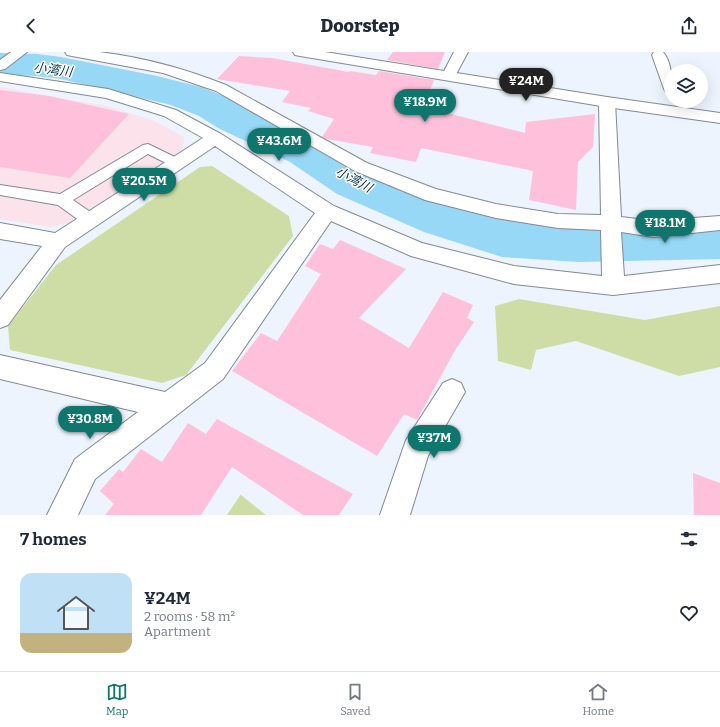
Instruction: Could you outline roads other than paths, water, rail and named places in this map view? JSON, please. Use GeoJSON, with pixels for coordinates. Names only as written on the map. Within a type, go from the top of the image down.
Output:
{"type":"FeatureCollection","features":[{"type":"Feature","properties":{"kind":"street"},"geometry":{"type":"LineString","coordinates":[[0,66],[20,52]]}},
{"type":"Feature","properties":{"kind":"street"},"geometry":{"type":"LineString","coordinates":[[72,52],[164,69],[205,81],[221,88],[361,167],[432,195],[496,211],[612,228],[654,228],[720,223]]}},
{"type":"Feature","properties":{"kind":"street"},"geometry":{"type":"LineString","coordinates":[[300,52],[449,75],[607,102],[664,106]]}},
{"type":"Feature","properties":{"kind":"street"},"geometry":{"type":"LineString","coordinates":[[449,75],[461,52]]}},
{"type":"Feature","properties":{"kind":"street"},"geometry":{"type":"LineString","coordinates":[[658,55],[664,71]]}},
{"type":"Feature","properties":{"kind":"street"},"geometry":{"type":"LineString","coordinates":[[0,77],[108,94],[170,113],[215,138],[327,211],[418,250],[514,275],[614,286],[720,274]]}},
{"type":"Feature","properties":{"kind":"street"},"geometry":{"type":"LineString","coordinates":[[607,102],[614,286]]}},
{"type":"Feature","properties":{"kind":"street"},"geometry":{"type":"LineString","coordinates":[[682,108],[720,118]]}},
{"type":"Feature","properties":{"kind":"street"},"geometry":{"type":"LineString","coordinates":[[0,318],[58,241],[215,138]]}},
{"type":"Feature","properties":{"kind":"street"},"geometry":{"type":"LineString","coordinates":[[62,515],[85,469],[214,371],[327,211]]}},
{"type":"Feature","properties":{"kind":"street"},"geometry":{"type":"LineString","coordinates":[[0,231],[58,241]]}},
{"type":"Feature","properties":{"kind":"street"},"geometry":{"type":"LineString","coordinates":[[0,366],[168,406]]}},
{"type":"Feature","properties":{"kind":"street"},"geometry":{"type":"LineString","coordinates":[[395,515],[416,450],[452,392]]}},
{"type":"Feature","properties":{"kind":"lane"},"geometry":{"type":"LineString","coordinates":[[62,200],[148,148],[176,163]]}},
{"type":"Feature","properties":{"kind":"lane"},"geometry":{"type":"LineString","coordinates":[[0,190],[62,200],[90,220]]}},
{"type":"Feature","properties":{"kind":"waterway","name":"小湾川"},"geometry":{"type":"LineString","coordinates":[[0,64],[37,65],[61,68],[157,88],[186,96],[214,107],[233,119],[306,151],[355,182],[443,218],[502,236],[579,241],[720,238]]}}]}
